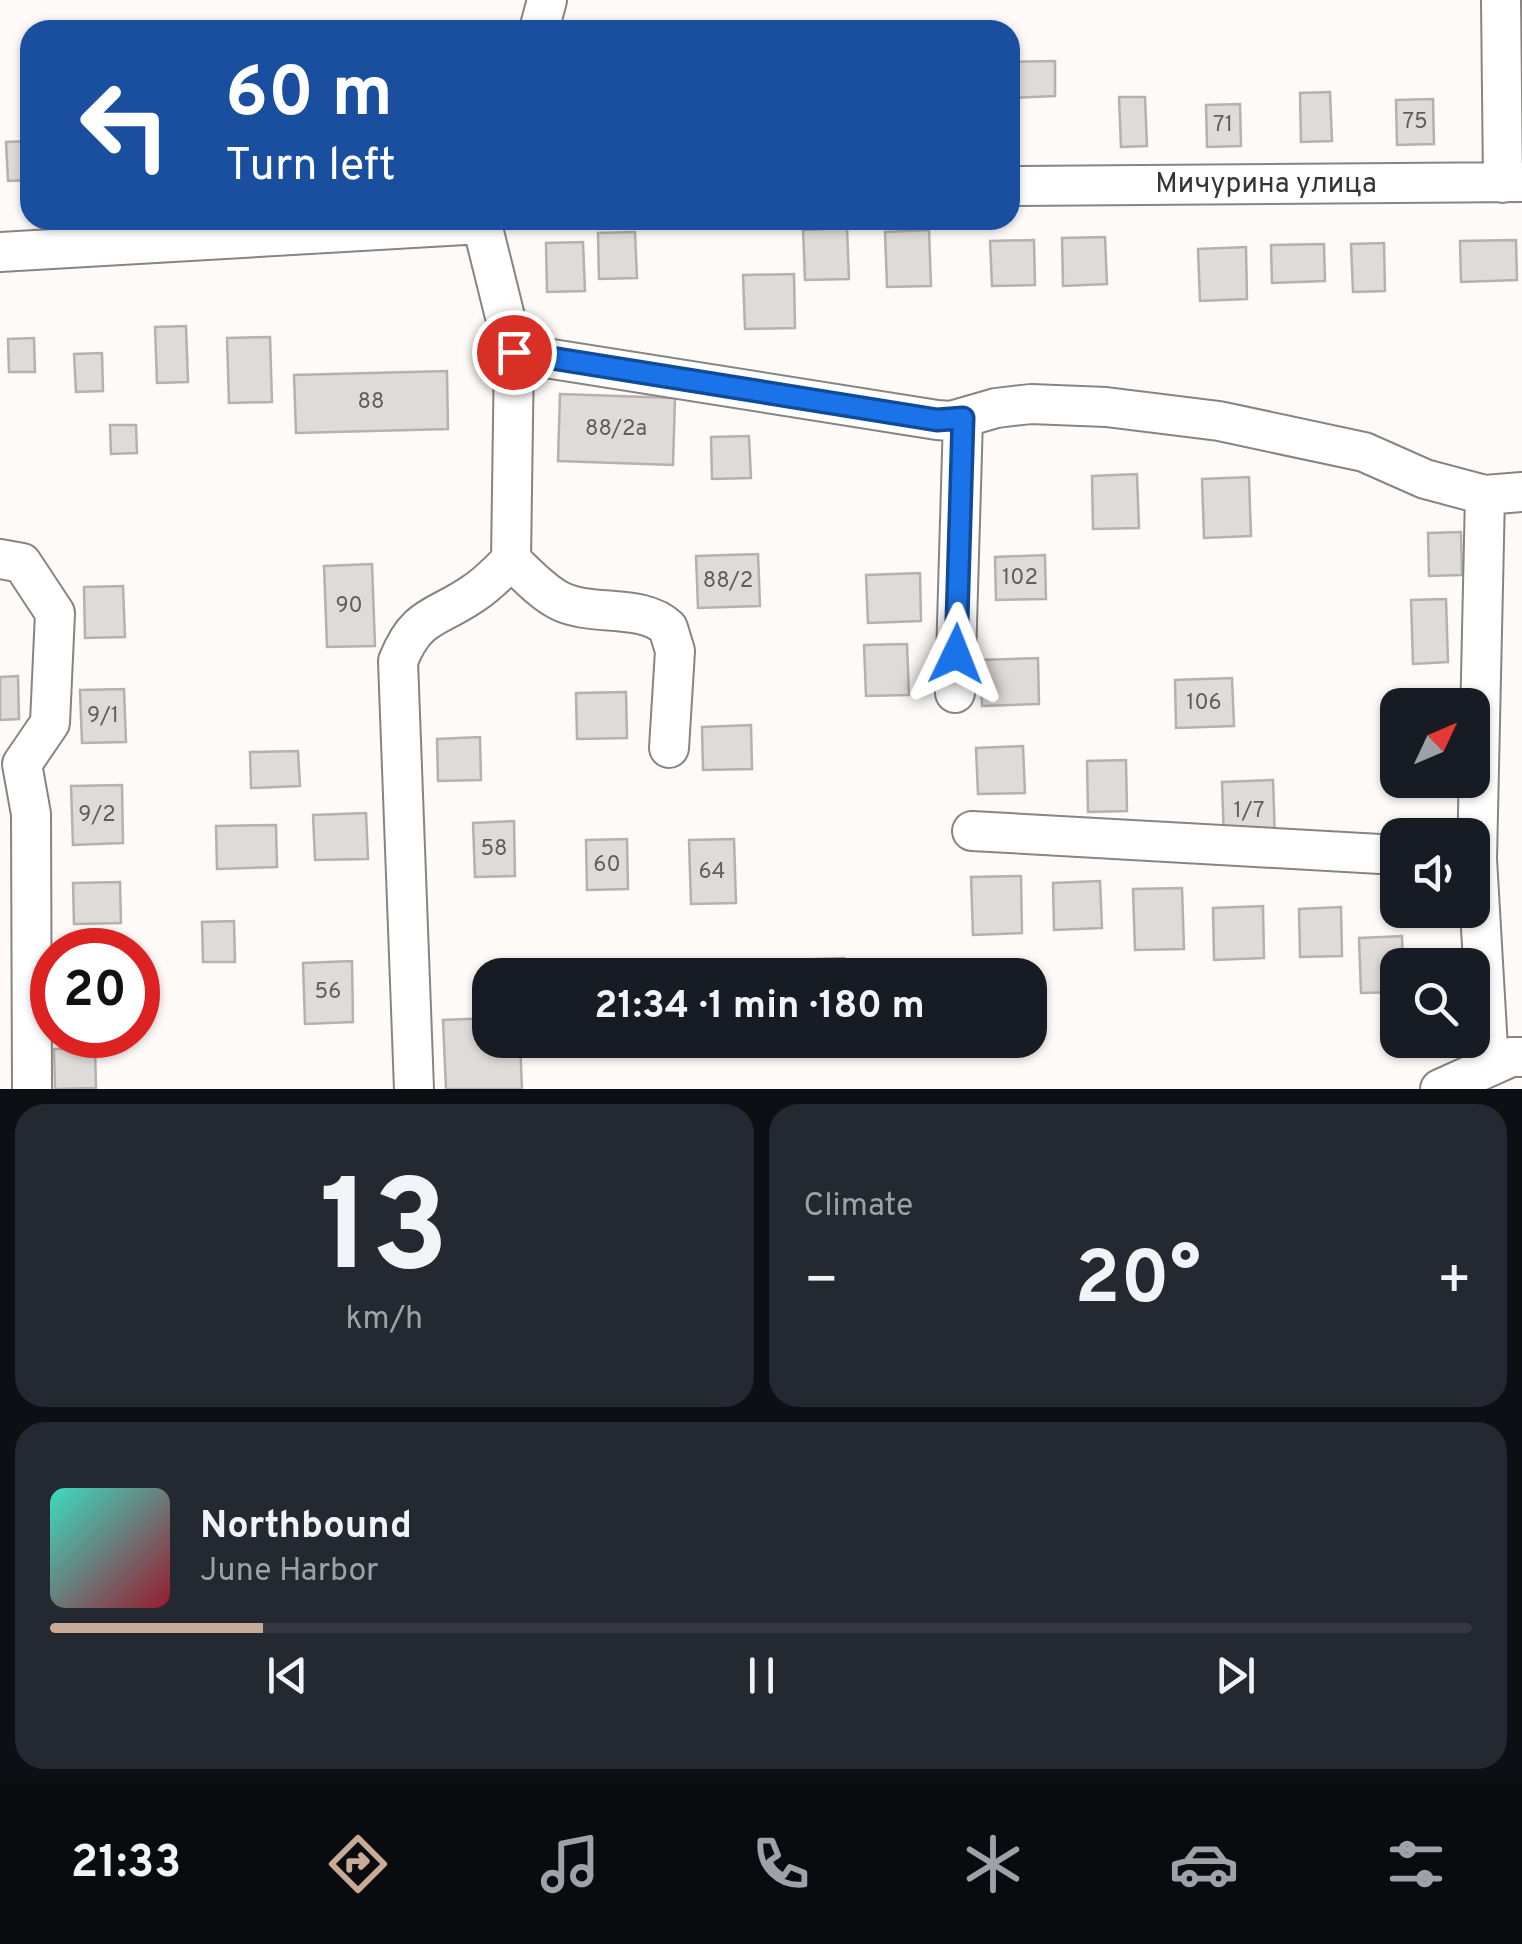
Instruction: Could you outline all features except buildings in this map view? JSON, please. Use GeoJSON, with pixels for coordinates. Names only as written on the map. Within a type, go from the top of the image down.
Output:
{"type":"FeatureCollection","features":[{"type":"Feature","properties":{"kind":"street"},"geometry":{"type":"LineString","coordinates":[[1501,0],[1512,183]]}},
{"type":"Feature","properties":{"kind":"street","name":"Мичурина улица"},"geometry":{"type":"LineString","coordinates":[[1020,186],[1512,183]]}},
{"type":"Feature","properties":{"kind":"street"},"geometry":{"type":"LineString","coordinates":[[0,252],[354,230]]}},
{"type":"Feature","properties":{"kind":"street"},"geometry":{"type":"LineString","coordinates":[[414,1089],[398,661],[408,636],[430,616],[472,596],[511,560],[514,352],[485,230]]}},
{"type":"Feature","properties":{"kind":"street"},"geometry":{"type":"LineString","coordinates":[[514,352],[937,420],[1031,404],[1219,421],[1364,452],[1425,479],[1503,494],[1478,818]]}},
{"type":"Feature","properties":{"kind":"street"},"geometry":{"type":"LineString","coordinates":[[955,693],[963,418]]}},
{"type":"Feature","properties":{"kind":"street"},"geometry":{"type":"LineString","coordinates":[[0,559],[22,563],[55,613],[50,724],[11,763],[32,814],[32,1089]]}},
{"type":"Feature","properties":{"kind":"street"},"geometry":{"type":"LineString","coordinates":[[511,560],[560,601],[590,610],[653,618],[668,628],[674,651],[669,748]]}},
{"type":"Feature","properties":{"kind":"street"},"geometry":{"type":"LineString","coordinates":[[972,831],[1380,854]]}},
{"type":"Feature","properties":{"kind":"street"},"geometry":{"type":"LineString","coordinates":[[1440,1089],[1506,1062],[1486,928]]}},
{"type":"Feature","properties":{"kind":"route"},"geometry":{"type":"LineString","coordinates":[[514,352],[937,420],[963,418],[956,654]]}}]}
